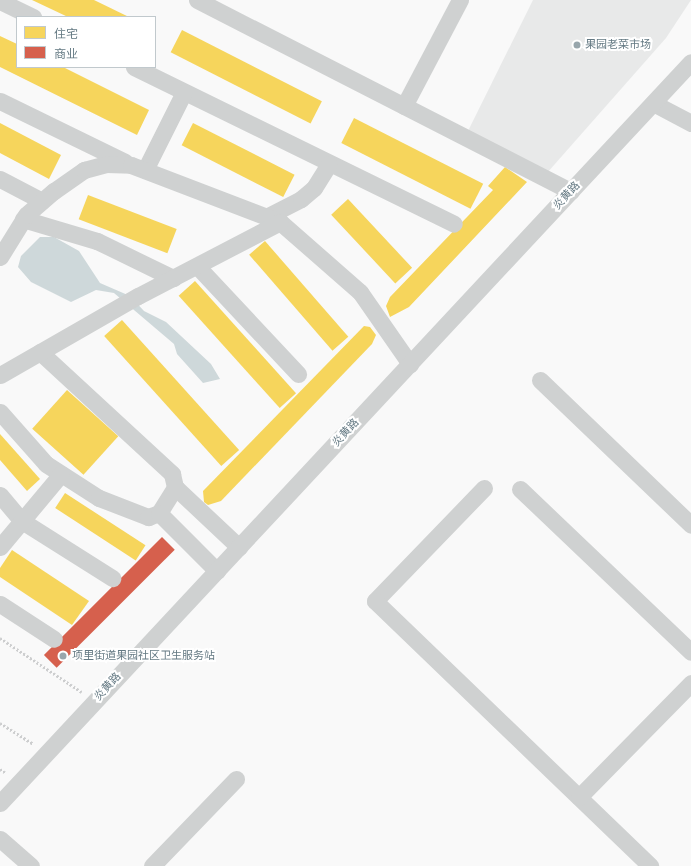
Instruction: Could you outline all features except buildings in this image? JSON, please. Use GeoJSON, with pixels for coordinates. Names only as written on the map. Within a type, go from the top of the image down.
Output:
{"type":"FeatureCollection","features":[{"type":"Feature","properties":{"kind":"street"},"geometry":{"type":"LineString","coordinates":[[0,0],[31,16]]}},
{"type":"Feature","properties":{"kind":"street"},"geometry":{"type":"LineString","coordinates":[[197,0],[571,191]]}},
{"type":"Feature","properties":{"kind":"street"},"geometry":{"type":"LineString","coordinates":[[404,106],[460,0]]}},
{"type":"Feature","properties":{"kind":"street","name":"炎黄路"},"geometry":{"type":"LineString","coordinates":[[0,803],[571,191],[656,104],[691,62]]}},
{"type":"Feature","properties":{"kind":"street"},"geometry":{"type":"LineString","coordinates":[[136,68],[454,224]]}},
{"type":"Feature","properties":{"kind":"street"},"geometry":{"type":"LineString","coordinates":[[138,168],[184,92]]}},
{"type":"Feature","properties":{"kind":"street"},"geometry":{"type":"LineString","coordinates":[[0,101],[138,168],[273,220],[360,292],[410,364]]}},
{"type":"Feature","properties":{"kind":"street"},"geometry":{"type":"LineString","coordinates":[[656,104],[691,123]]}},
{"type":"Feature","properties":{"kind":"street"},"geometry":{"type":"LineString","coordinates":[[0,256],[23,219],[42,201],[84,170],[106,164],[138,168]]}},
{"type":"Feature","properties":{"kind":"street"},"geometry":{"type":"LineString","coordinates":[[0,375],[138,296],[197,266],[273,220],[314,188],[329,164]]}},
{"type":"Feature","properties":{"kind":"street"},"geometry":{"type":"LineString","coordinates":[[0,179],[42,201]]}},
{"type":"Feature","properties":{"kind":"street"},"geometry":{"type":"LineString","coordinates":[[23,219],[97,240],[173,278]]}},
{"type":"Feature","properties":{"kind":"street"},"geometry":{"type":"LineString","coordinates":[[197,266],[298,374]]}},
{"type":"Feature","properties":{"kind":"street"},"geometry":{"type":"LineString","coordinates":[[40,352],[172,474],[175,487],[239,547]]}},
{"type":"Feature","properties":{"kind":"street"},"geometry":{"type":"LineString","coordinates":[[540,380],[691,525]]}},
{"type":"Feature","properties":{"kind":"street"},"geometry":{"type":"LineString","coordinates":[[0,412],[46,464],[99,498],[148,517],[159,513],[175,487]]}},
{"type":"Feature","properties":{"kind":"street"},"geometry":{"type":"LineString","coordinates":[[0,548],[61,474]]}},
{"type":"Feature","properties":{"kind":"street"},"geometry":{"type":"LineString","coordinates":[[484,488],[375,601],[650,866]]}},
{"type":"Feature","properties":{"kind":"street"},"geometry":{"type":"LineString","coordinates":[[520,489],[691,652]]}},
{"type":"Feature","properties":{"kind":"street"},"geometry":{"type":"LineString","coordinates":[[0,495],[22,521],[112,578]]}},
{"type":"Feature","properties":{"kind":"street"},"geometry":{"type":"LineString","coordinates":[[159,513],[217,571]]}},
{"type":"Feature","properties":{"kind":"street"},"geometry":{"type":"LineString","coordinates":[[0,604],[54,639]]}},
{"type":"Feature","properties":{"kind":"street"},"geometry":{"type":"LineString","coordinates":[[579,797],[691,683]]}},
{"type":"Feature","properties":{"kind":"street"},"geometry":{"type":"LineString","coordinates":[[152,866],[236,779]]}},
{"type":"Feature","properties":{"kind":"street"},"geometry":{"type":"LineString","coordinates":[[0,839],[31,866]]}},
{"type":"Feature","properties":{"kind":"path"},"geometry":{"type":"LineString","coordinates":[[0,638],[95,701]]}},
{"type":"Feature","properties":{"kind":"path"},"geometry":{"type":"LineString","coordinates":[[0,723],[46,753]]}},
{"type":"Feature","properties":{"kind":"shaded area"},"geometry":{"type":"Polygon","coordinates":[[[533,0],[691,0],[666,38],[547,173],[467,133],[533,0]]]}},
{"type":"Feature","properties":{"kind":"shaded area"},"geometry":{"type":"Polygon","coordinates":[[[40,237],[54,237],[79,251],[100,283],[130,296],[144,311],[166,322],[211,364],[220,379],[203,383],[177,354],[174,344],[114,293],[96,290],[71,302],[31,282],[18,267],[21,256],[40,237]]]}},
{"type":"Feature","properties":{"kind":"place","name":"果园老菜市场"},"geometry":{"type":"Point","coordinates":[577,45]}},
{"type":"Feature","properties":{"kind":"place","name":"项里街道果园社区卫生服务站"},"geometry":{"type":"Point","coordinates":[63,656]}}]}
